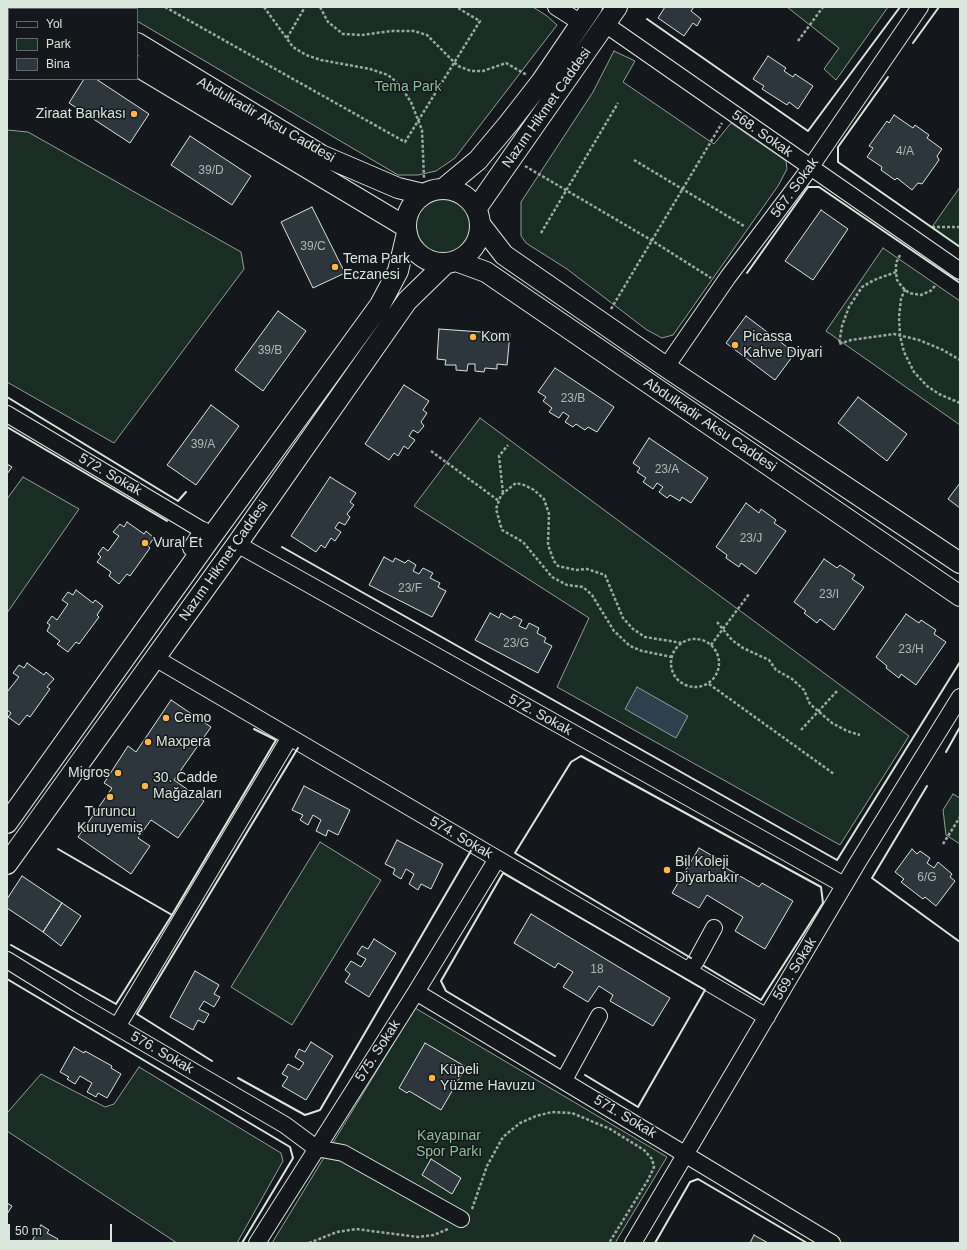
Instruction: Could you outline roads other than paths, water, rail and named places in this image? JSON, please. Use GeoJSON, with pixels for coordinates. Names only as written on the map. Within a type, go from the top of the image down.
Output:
{"type":"FeatureCollection","features":[{"type":"Feature","properties":{"kind":"main road","name":"Nazım Hikmet Caddesi"},"geometry":{"type":"LineString","coordinates":[[478,217],[512,159],[618,7]]}},
{"type":"Feature","properties":{"kind":"main road","name":"Nazım Hikmet Caddesi"},"geometry":{"type":"LineString","coordinates":[[443,189],[478,160],[541,82],[586,15]]}},
{"type":"Feature","properties":{"kind":"main road","name":"Abdulkadir Aksu Caddesi"},"geometry":{"type":"LineString","coordinates":[[138,44],[321,155],[398,188],[424,194]]}},
{"type":"Feature","properties":{"kind":"main road","name":"Abdulkadir Aksu Caddesi"},"geometry":{"type":"LineString","coordinates":[[138,67],[406,230]]}},
{"type":"Feature","properties":{"kind":"main road"},"geometry":{"type":"LineString","coordinates":[[443,189],[456,191],[468,198],[478,217],[479,236],[474,246],[466,255],[451,262],[435,262],[425,258],[417,252],[410,243],[406,230],[408,214],[414,203],[424,194],[443,189]]}},
{"type":"Feature","properties":{"kind":"main road","name":"Abdulkadir Aksu Caddesi"},"geometry":{"type":"LineString","coordinates":[[478,217],[504,255],[666,367],[960,563]]}},
{"type":"Feature","properties":{"kind":"main road","name":"Nazım Hikmet Caddesi"},"geometry":{"type":"LineString","coordinates":[[7,823],[208,533],[380,305],[398,271],[406,230]]}},
{"type":"Feature","properties":{"kind":"main road","name":"Nazım Hikmet Caddesi"},"geometry":{"type":"LineString","coordinates":[[7,864],[407,302],[451,262]]}},
{"type":"Feature","properties":{"kind":"main road","name":"Abdulkadir Aksu Caddesi"},"geometry":{"type":"LineString","coordinates":[[451,262],[486,272],[960,596]]}},
{"type":"Feature","properties":{"kind":"street"},"geometry":{"type":"LineString","coordinates":[[556,7],[586,15]]}},
{"type":"Feature","properties":{"kind":"street","name":"567. Sokak"},"geometry":{"type":"LineString","coordinates":[[666,367],[723,285],[810,168],[920,7]]}},
{"type":"Feature","properties":{"kind":"street","name":"568. Sokak"},"geometry":{"type":"LineString","coordinates":[[605,24],[960,271]]}},
{"type":"Feature","properties":{"kind":"street","name":"572. Sokak"},"geometry":{"type":"LineString","coordinates":[[7,414],[208,533]]}},
{"type":"Feature","properties":{"kind":"street"},"geometry":{"type":"LineString","coordinates":[[191,548],[208,533]]}},
{"type":"Feature","properties":{"kind":"street","name":"572. Sokak"},"geometry":{"type":"LineString","coordinates":[[236,544],[844,885]]}},
{"type":"Feature","properties":{"kind":"street","name":"574. Sokak"},"geometry":{"type":"LineString","coordinates":[[155,658],[767,1017]]}},
{"type":"Feature","properties":{"kind":"street","name":"569. Sokak"},"geometry":{"type":"LineString","coordinates":[[633,1243],[844,885],[960,697]]}},
{"type":"Feature","properties":{"kind":"street"},"geometry":{"type":"LineString","coordinates":[[117,1027],[290,737]]}},
{"type":"Feature","properties":{"kind":"street","name":"575. Sokak"},"geometry":{"type":"LineString","coordinates":[[257,1243],[416,992],[497,859]]}},
{"type":"Feature","properties":{"kind":"street"},"geometry":{"type":"LineString","coordinates":[[688,971],[696,961],[714,928]]}},
{"type":"Feature","properties":{"kind":"street","name":"576. Sokak"},"geometry":{"type":"LineString","coordinates":[[7,960],[117,1027],[285,1125],[316,1148]]}},
{"type":"Feature","properties":{"kind":"street","name":"571. Sokak"},"geometry":{"type":"LineString","coordinates":[[416,992],[832,1243]]}},
{"type":"Feature","properties":{"kind":"street"},"geometry":{"type":"LineString","coordinates":[[564,1080],[599,1016]]}},
{"type":"Feature","properties":{"kind":"street"},"geometry":{"type":"LineString","coordinates":[[316,1148],[343,1153],[461,1219]]}},
{"type":"Feature","properties":{"kind":"water"},"geometry":{"type":"Polygon","coordinates":[[[637,687],[688,716],[676,738],[625,709],[637,687]]]}},
{"type":"Feature","properties":{"kind":"place","name":"Ziraat Bankası"},"geometry":{"type":"Point","coordinates":[134,114]}},
{"type":"Feature","properties":{"kind":"place","name":"Tema Park Eczanesi"},"geometry":{"type":"Point","coordinates":[335,267]}},
{"type":"Feature","properties":{"kind":"place","name":"Kom"},"geometry":{"type":"Point","coordinates":[473,337]}},
{"type":"Feature","properties":{"kind":"place","name":"Picassa Kahve Diyari"},"geometry":{"type":"Point","coordinates":[735,345]}},
{"type":"Feature","properties":{"kind":"place","name":"Vural Et"},"geometry":{"type":"Point","coordinates":[145,543]}},
{"type":"Feature","properties":{"kind":"place","name":"Cemo"},"geometry":{"type":"Point","coordinates":[166,718]}},
{"type":"Feature","properties":{"kind":"place","name":"Maxpera"},"geometry":{"type":"Point","coordinates":[148,742]}},
{"type":"Feature","properties":{"kind":"place","name":"Migros"},"geometry":{"type":"Point","coordinates":[118,773]}},
{"type":"Feature","properties":{"kind":"place","name":"30. Cadde Mağazaları"},"geometry":{"type":"Point","coordinates":[145,786]}},
{"type":"Feature","properties":{"kind":"place","name":"Turuncu Kuruyemiş"},"geometry":{"type":"Point","coordinates":[110,797]}},
{"type":"Feature","properties":{"kind":"place","name":"Bil Koleji Diyarbakır"},"geometry":{"type":"Point","coordinates":[667,870]}},
{"type":"Feature","properties":{"kind":"place","name":"Küpeli Yüzme Havuzu"},"geometry":{"type":"Point","coordinates":[432,1078]}},
{"type":"Feature","properties":{"kind":"park label","name":"Tema Park"},"geometry":{"type":"Point","coordinates":[408,87]}},
{"type":"Feature","properties":{"kind":"park label","name":"Kayapınar Spor Parkı"},"geometry":{"type":"Point","coordinates":[449,1144]}}]}
